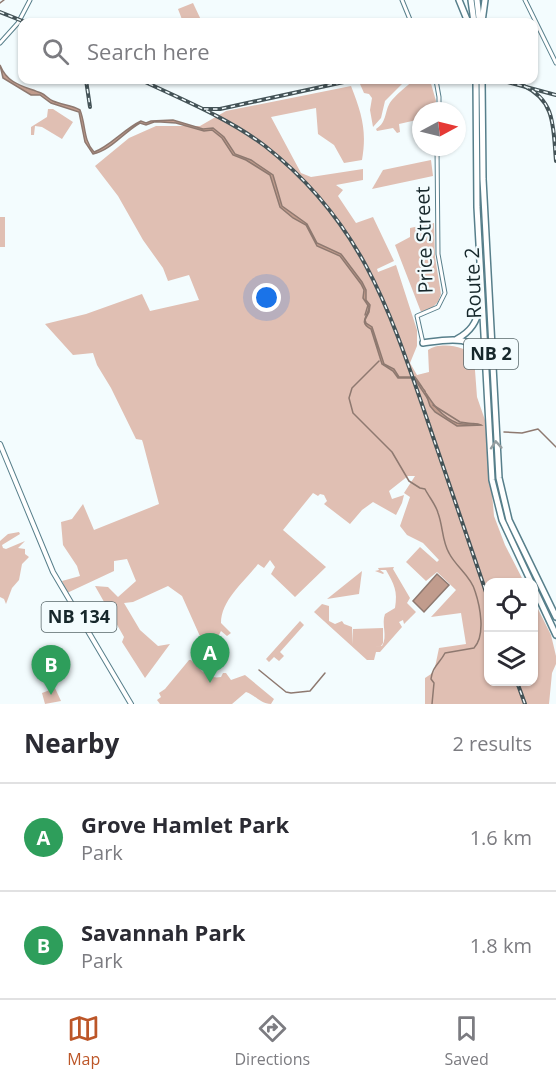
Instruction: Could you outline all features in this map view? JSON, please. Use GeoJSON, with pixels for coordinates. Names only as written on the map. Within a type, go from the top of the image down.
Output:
{"type":"FeatureCollection","features":[{"type":"Feature","properties":{"kind":"highway"},"geometry":{"type":"LineString","coordinates":[[459,0],[466,18]]}},
{"type":"Feature","properties":{"kind":"highway"},"geometry":{"type":"LineString","coordinates":[[471,0],[473,18]]}},
{"type":"Feature","properties":{"kind":"highway"},"geometry":{"type":"LineString","coordinates":[[477,0],[480,18]]}},
{"type":"Feature","properties":{"kind":"highway"},"geometry":{"type":"LineString","coordinates":[[482,18],[485,0]]}},
{"type":"Feature","properties":{"kind":"highway","name":"Route 2"},"geometry":{"type":"LineString","coordinates":[[476,84],[481,286],[492,480],[497,504],[512,544],[529,578]]}},
{"type":"Feature","properties":{"kind":"highway","name":"Route 2"},"geometry":{"type":"LineString","coordinates":[[482,84],[483,179],[499,478],[503,499],[517,540],[556,617]]}},
{"type":"Feature","properties":{"kind":"highway"},"geometry":{"type":"LineString","coordinates":[[457,339],[470,330],[476,322],[481,286]]}},
{"type":"Feature","properties":{"kind":"highway"},"geometry":{"type":"LineString","coordinates":[[423,343],[457,339],[471,343],[481,356],[486,384]]}},
{"type":"Feature","properties":{"kind":"highway"},"geometry":{"type":"LineString","coordinates":[[538,597],[555,634]]}},
{"type":"Feature","properties":{"kind":"main road","name":"NB 134"},"geometry":{"type":"LineString","coordinates":[[0,444],[53,572],[131,704]]}},
{"type":"Feature","properties":{"kind":"street"},"geometry":{"type":"LineString","coordinates":[[21,18],[30,0]]}},
{"type":"Feature","properties":{"kind":"street"},"geometry":{"type":"LineString","coordinates":[[402,0],[409,18]]}},
{"type":"Feature","properties":{"kind":"street"},"geometry":{"type":"LineString","coordinates":[[525,0],[534,18]]}},
{"type":"Feature","properties":{"kind":"street"},"geometry":{"type":"LineString","coordinates":[[0,43],[18,23]]}},
{"type":"Feature","properties":{"kind":"street"},"geometry":{"type":"LineString","coordinates":[[538,26],[556,63]]}},
{"type":"Feature","properties":{"kind":"street"},"geometry":{"type":"LineString","coordinates":[[437,84],[439,102]]}},
{"type":"Feature","properties":{"kind":"street","name":"Price Street"},"geometry":{"type":"LineString","coordinates":[[423,343],[417,316],[438,307],[445,293],[438,254],[437,156]]}},
{"type":"Feature","properties":{"kind":"shaded area"},"geometry":{"type":"Polygon","coordinates":[[[193,3],[200,18],[181,18],[178,9],[193,3]]]}},
{"type":"Feature","properties":{"kind":"shaded area"},"geometry":{"type":"Polygon","coordinates":[[[0,65],[7,77],[17,84],[41,93],[53,101],[80,110],[86,137],[94,152],[141,121],[146,123],[151,121],[173,120],[203,129],[213,128],[224,137],[235,154],[251,160],[273,175],[282,206],[307,224],[317,243],[341,254],[366,290],[366,300],[370,305],[365,320],[372,327],[384,364],[394,369],[399,377],[415,377],[423,388],[412,378],[398,378],[393,371],[382,364],[371,329],[364,322],[369,307],[363,298],[364,290],[340,256],[317,246],[306,225],[280,207],[270,175],[233,155],[222,138],[212,130],[204,131],[176,123],[154,122],[146,125],[140,123],[105,149],[93,154],[85,142],[79,112],[51,103],[40,95],[31,95],[3,78],[0,65]]]}},
{"type":"Feature","properties":{"kind":"shaded area"},"geometry":{"type":"Polygon","coordinates":[[[360,84],[402,84],[385,101],[381,118],[373,127],[370,110],[372,98],[369,94],[364,93],[360,84]]]}},
{"type":"Feature","properties":{"kind":"shaded area"},"geometry":{"type":"Polygon","coordinates":[[[409,84],[431,84],[436,102],[412,102],[412,121],[399,124],[400,132],[397,133],[393,128],[377,131],[392,100],[409,84]]]}},
{"type":"Feature","properties":{"kind":"shaded area"},"geometry":{"type":"Polygon","coordinates":[[[351,86],[362,123],[364,140],[362,160],[344,163],[334,145],[318,134],[316,108],[271,117],[301,173],[311,177],[363,169],[363,180],[336,185],[343,190],[338,196],[356,223],[373,217],[394,261],[377,269],[378,272],[396,265],[417,330],[417,346],[410,363],[417,375],[429,372],[428,350],[439,346],[459,347],[474,357],[477,397],[486,423],[494,516],[505,545],[522,578],[484,578],[484,686],[538,686],[538,609],[551,635],[556,656],[549,704],[425,704],[425,678],[434,672],[439,648],[466,644],[461,613],[431,617],[456,590],[437,572],[426,581],[406,562],[420,547],[437,562],[439,560],[423,543],[407,535],[400,526],[410,497],[404,493],[415,476],[408,476],[389,491],[392,499],[404,495],[396,515],[373,502],[362,510],[350,524],[324,504],[327,501],[324,495],[318,496],[313,493],[283,530],[326,567],[295,597],[271,574],[275,567],[270,560],[264,568],[258,564],[225,606],[221,623],[231,633],[227,636],[221,631],[212,648],[203,643],[182,596],[168,586],[133,602],[124,603],[140,630],[158,646],[170,644],[145,678],[122,642],[124,637],[95,586],[108,587],[118,597],[136,581],[127,559],[114,561],[114,571],[67,593],[62,581],[80,576],[77,566],[63,545],[61,522],[72,519],[83,504],[94,530],[159,504],[142,440],[136,439],[93,353],[73,355],[45,324],[86,314],[142,294],[150,311],[199,300],[189,275],[168,281],[163,268],[143,240],[118,196],[95,166],[129,138],[156,126],[200,126],[226,111],[351,86]]]}},
{"type":"Feature","properties":{"kind":"shaded area"},"geometry":{"type":"Polygon","coordinates":[[[48,109],[53,109],[73,122],[62,139],[42,127],[35,126],[34,135],[31,135],[31,127],[47,117],[48,109]]]}},
{"type":"Feature","properties":{"kind":"shaded area"},"geometry":{"type":"Polygon","coordinates":[[[431,160],[433,176],[372,189],[383,170],[431,160]]]}},
{"type":"Feature","properties":{"kind":"shaded area"},"geometry":{"type":"Polygon","coordinates":[[[0,217],[5,217],[5,247],[0,247],[0,217]]]}},
{"type":"Feature","properties":{"kind":"shaded area"},"geometry":{"type":"Polygon","coordinates":[[[434,223],[435,257],[441,294],[433,307],[421,312],[395,245],[410,237],[410,228],[434,223]]]}},
{"type":"Feature","properties":{"kind":"shaded area"},"geometry":{"type":"Polygon","coordinates":[[[425,392],[437,409],[449,419],[460,424],[481,425],[457,426],[435,412],[425,392]]]}},
{"type":"Feature","properties":{"kind":"shaded area"},"geometry":{"type":"Polygon","coordinates":[[[19,532],[20,534],[2,545],[6,549],[25,541],[18,548],[25,549],[25,554],[29,557],[22,564],[19,580],[12,588],[6,604],[0,597],[0,541],[8,534],[19,532]]]}},
{"type":"Feature","properties":{"kind":"shaded area"},"geometry":{"type":"Polygon","coordinates":[[[394,567],[393,569],[410,598],[407,603],[416,612],[404,624],[403,620],[399,622],[402,627],[380,652],[376,652],[374,660],[367,660],[314,612],[322,604],[329,606],[329,621],[335,624],[342,621],[352,627],[353,644],[353,629],[383,628],[381,646],[356,647],[382,646],[384,642],[385,614],[395,608],[396,592],[386,570],[380,570],[383,574],[375,571],[379,570],[378,568],[394,567]]]}},
{"type":"Feature","properties":{"kind":"shaded area"},"geometry":{"type":"Polygon","coordinates":[[[362,571],[359,594],[327,599],[362,571]]]}},
{"type":"Feature","properties":{"kind":"shaded area"},"geometry":{"type":"Polygon","coordinates":[[[437,574],[449,585],[424,612],[413,601],[437,574]]]}},
{"type":"Feature","properties":{"kind":"shaded area"},"geometry":{"type":"Polygon","coordinates":[[[300,621],[304,625],[280,652],[284,656],[279,661],[274,657],[269,662],[266,659],[300,621]]]}},
{"type":"Feature","properties":{"kind":"shaded area"},"geometry":{"type":"Polygon","coordinates":[[[189,660],[212,677],[221,677],[223,673],[226,673],[231,680],[245,675],[274,699],[271,704],[267,704],[246,692],[232,704],[160,704],[157,700],[161,697],[159,693],[189,660]]]}},
{"type":"Feature","properties":{"kind":"shaded area"},"geometry":{"type":"Polygon","coordinates":[[[55,688],[61,701],[45,704],[42,693],[55,688]]]}},
{"type":"Feature","properties":{"kind":"waterway"},"geometry":{"type":"LineString","coordinates":[[0,3],[4,0]]}},
{"type":"Feature","properties":{"kind":"waterway"},"geometry":{"type":"LineString","coordinates":[[365,315],[368,305]]}},
{"type":"Feature","properties":{"kind":"waterway"},"geometry":{"type":"LineString","coordinates":[[375,339],[378,349]]}},
{"type":"Feature","properties":{"kind":"waterway"},"geometry":{"type":"LineString","coordinates":[[379,361],[352,388],[349,398],[353,413],[392,452],[409,481],[425,489],[437,510],[449,553],[473,586],[480,612],[480,636],[474,648],[445,653],[435,668],[431,679],[434,683],[432,704]]}},
{"type":"Feature","properties":{"kind":"waterway"},"geometry":{"type":"LineString","coordinates":[[416,381],[428,399]]}},
{"type":"Feature","properties":{"kind":"waterway"},"geometry":{"type":"LineString","coordinates":[[433,405],[460,422],[474,424]]}},
{"type":"Feature","properties":{"kind":"waterway"},"geometry":{"type":"LineString","coordinates":[[504,432],[522,433],[538,429],[556,447]]}},
{"type":"Feature","properties":{"kind":"waterway"},"geometry":{"type":"LineString","coordinates":[[259,670],[286,692],[291,693],[310,691],[325,673]]}},
{"type":"Feature","properties":{"kind":"railway"},"geometry":{"type":"LineString","coordinates":[[0,12],[18,19]]}},
{"type":"Feature","properties":{"kind":"railway"},"geometry":{"type":"LineString","coordinates":[[87,84],[90,107]]}},
{"type":"Feature","properties":{"kind":"railway"},"geometry":{"type":"LineString","coordinates":[[150,84],[221,118],[265,146],[298,175],[326,206],[349,237],[369,271],[400,343],[484,586]]}},
{"type":"Feature","properties":{"kind":"railway"},"geometry":{"type":"LineString","coordinates":[[204,109],[220,109],[335,84]]}},
{"type":"Feature","properties":{"kind":"railway"},"geometry":{"type":"LineString","coordinates":[[515,84],[556,95]]}},
{"type":"Feature","properties":{"kind":"railway"},"geometry":{"type":"LineString","coordinates":[[524,86],[542,99],[551,117],[556,161]]}},
{"type":"Feature","properties":{"kind":"railway"},"geometry":{"type":"LineString","coordinates":[[518,686],[525,704]]}},
{"type":"Feature","properties":{"kind":"place","name":"Grove Hamlet Park"},"geometry":{"type":"Point","coordinates":[210,683]}},
{"type":"Feature","properties":{"kind":"place","name":"Savannah Park"},"geometry":{"type":"Point","coordinates":[51,695]}}]}
